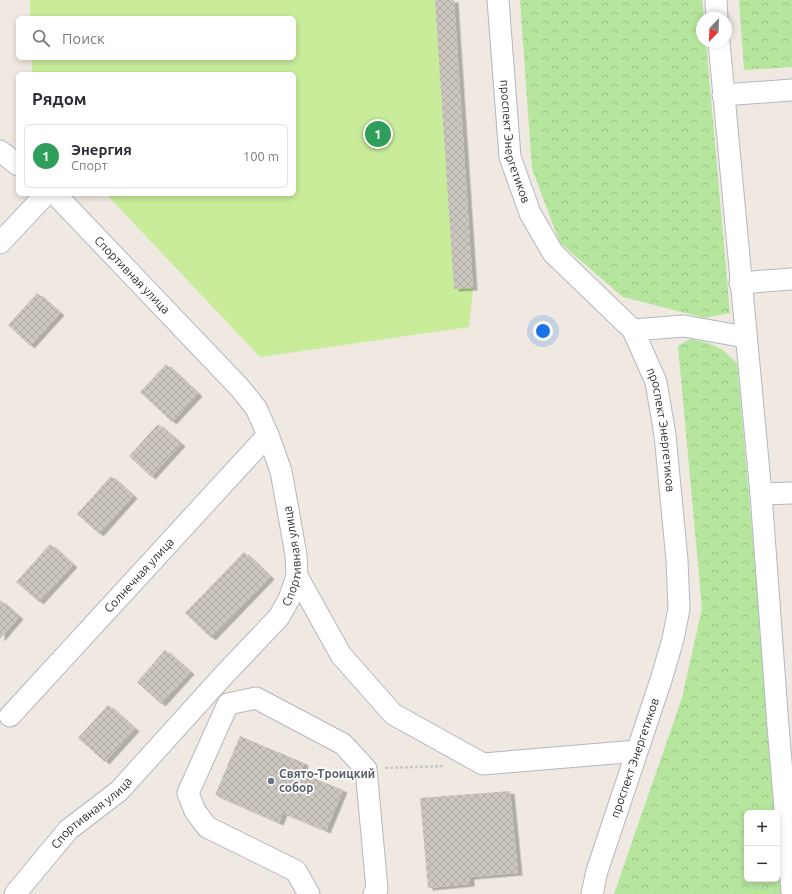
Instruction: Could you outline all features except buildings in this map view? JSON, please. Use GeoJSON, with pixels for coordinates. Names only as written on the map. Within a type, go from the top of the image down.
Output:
{"type":"FeatureCollection","features":[{"type":"Feature","properties":{"kind":"street","name":"проспект Энергетиков"},"geometry":{"type":"LineString","coordinates":[[498,0],[510,157],[530,213],[553,253],[633,330],[656,382],[665,435],[677,560],[679,609],[673,639],[661,680],[597,871],[592,894]]}},
{"type":"Feature","properties":{"kind":"street"},"geometry":{"type":"LineString","coordinates":[[716,0],[717,12]]}},
{"type":"Feature","properties":{"kind":"street"},"geometry":{"type":"LineString","coordinates":[[719,48],[740,283],[761,494],[792,891]]}},
{"type":"Feature","properties":{"kind":"street"},"geometry":{"type":"LineString","coordinates":[[723,95],[792,90]]}},
{"type":"Feature","properties":{"kind":"street"},"geometry":{"type":"LineString","coordinates":[[0,151],[16,163]]}},
{"type":"Feature","properties":{"kind":"street"},"geometry":{"type":"LineString","coordinates":[[0,243],[44,196]]}},
{"type":"Feature","properties":{"kind":"street","name":"Спортивная улица"},"geometry":{"type":"LineString","coordinates":[[15,894],[68,830],[119,791],[223,676],[279,617],[289,599],[297,576],[296,555],[281,471],[256,408],[239,386],[56,196]]}},
{"type":"Feature","properties":{"kind":"street"},"geometry":{"type":"LineString","coordinates":[[740,283],[792,278]]}},
{"type":"Feature","properties":{"kind":"street"},"geometry":{"type":"LineString","coordinates":[[633,330],[684,326],[746,337]]}},
{"type":"Feature","properties":{"kind":"street","name":"Солнечная улица"},"geometry":{"type":"LineString","coordinates":[[10,716],[268,435]]}},
{"type":"Feature","properties":{"kind":"street"},"geometry":{"type":"LineString","coordinates":[[761,494],[792,493]]}},
{"type":"Feature","properties":{"kind":"street"},"geometry":{"type":"LineString","coordinates":[[297,576],[341,656],[393,714],[482,764],[637,751]]}},
{"type":"Feature","properties":{"kind":"street"},"geometry":{"type":"LineString","coordinates":[[223,676],[256,698],[343,744],[366,769],[377,888],[374,894]]}},
{"type":"Feature","properties":{"kind":"street"},"geometry":{"type":"LineString","coordinates":[[256,698],[228,704],[188,793],[195,811],[207,827],[296,871],[309,894]]}},
{"type":"Feature","properties":{"kind":"path"},"geometry":{"type":"LineString","coordinates":[[366,769],[451,765]]}},
{"type":"Feature","properties":{"kind":"green space"},"geometry":{"type":"Polygon","coordinates":[[[30,0],[454,0],[473,288],[469,327],[260,357],[108,196],[296,196],[296,72],[32,72],[32,60],[296,60],[296,16],[30,16],[30,0]]]}},
{"type":"Feature","properties":{"kind":"green space"},"geometry":{"type":"Polygon","coordinates":[[[520,0],[702,0],[703,12],[696,12],[696,48],[707,48],[730,313],[705,318],[623,297],[560,243],[532,169],[520,0]]]}},
{"type":"Feature","properties":{"kind":"green space"},"geometry":{"type":"Polygon","coordinates":[[[739,0],[792,0],[792,67],[744,70],[739,0]]]}},
{"type":"Feature","properties":{"kind":"green space"},"geometry":{"type":"Polygon","coordinates":[[[690,339],[708,343],[723,350],[737,363],[777,810],[744,810],[744,882],[780,882],[780,839],[785,894],[614,894],[682,698],[702,608],[678,346],[690,339]]]}},
{"type":"Feature","properties":{"kind":"place","name":"Энергия"},"geometry":{"type":"Point","coordinates":[378,134]}},
{"type":"Feature","properties":{"kind":"place","name":"Свято-Троицкий собор"},"geometry":{"type":"Point","coordinates":[271,781]}}]}
